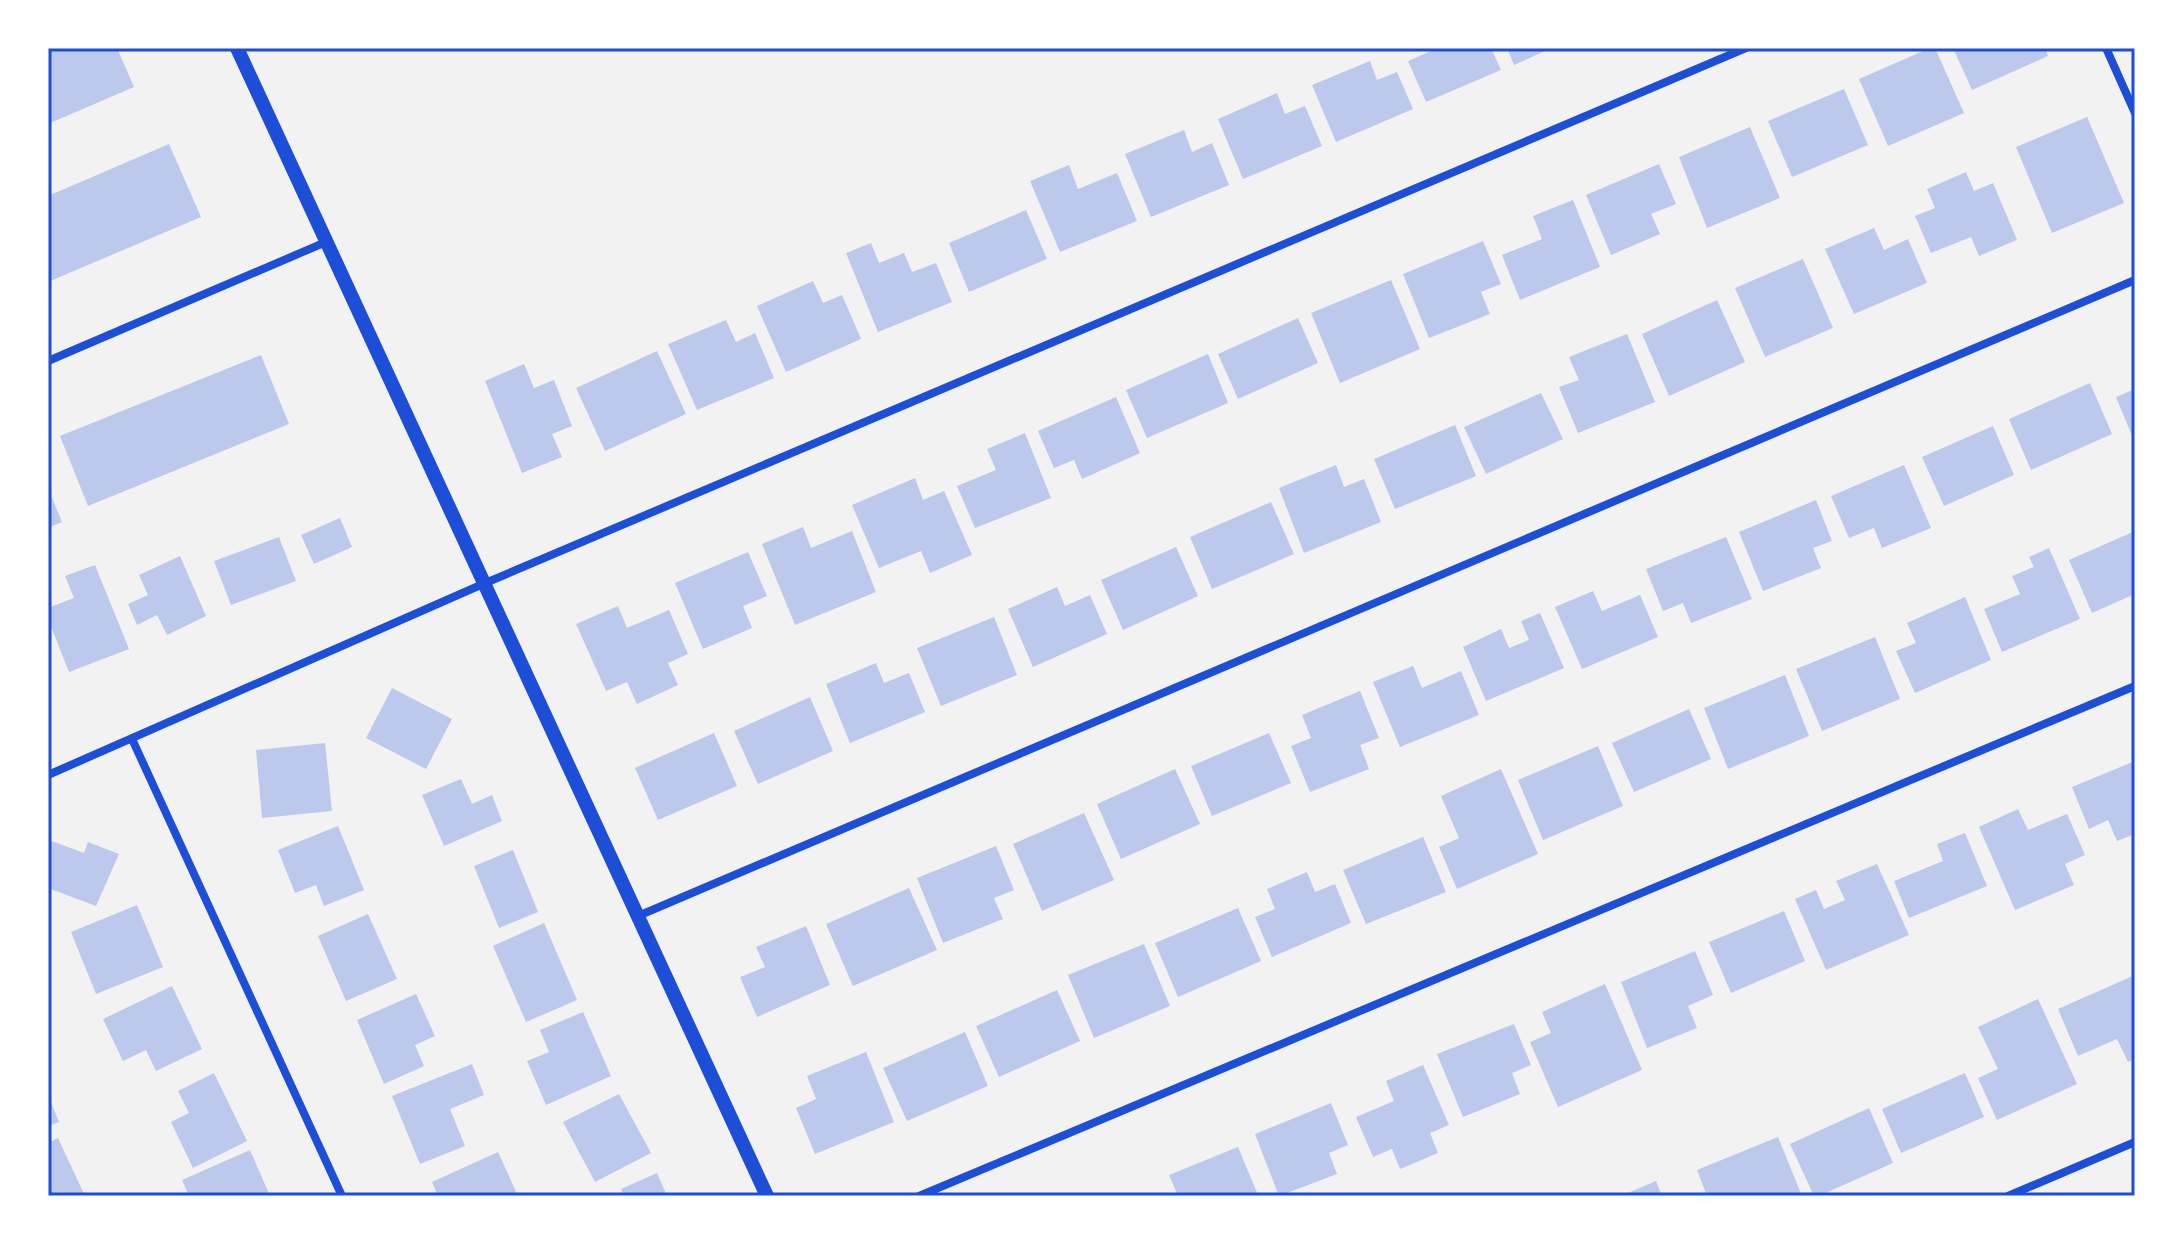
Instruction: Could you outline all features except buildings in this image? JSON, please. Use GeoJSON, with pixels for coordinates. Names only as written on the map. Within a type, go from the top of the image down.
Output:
{"type":"FeatureCollection","features":[{"type":"Feature","properties":{"kind":"street"},"geometry":{"type":"LineString","coordinates":[[237,48],[767,1196]]}},
{"type":"Feature","properties":{"kind":"street"},"geometry":{"type":"LineString","coordinates":[[48,775],[483,584],[1746,48]]}},
{"type":"Feature","properties":{"kind":"street"},"geometry":{"type":"LineString","coordinates":[[2106,48],[2135,113]]}},
{"type":"Feature","properties":{"kind":"street"},"geometry":{"type":"LineString","coordinates":[[48,361],[326,242]]}},
{"type":"Feature","properties":{"kind":"street"},"geometry":{"type":"LineString","coordinates":[[638,916],[2135,280]]}},
{"type":"Feature","properties":{"kind":"street"},"geometry":{"type":"LineString","coordinates":[[919,1196],[2135,686]]}},
{"type":"Feature","properties":{"kind":"street"},"geometry":{"type":"LineString","coordinates":[[132,739],[342,1196]]}},
{"type":"Feature","properties":{"kind":"street"},"geometry":{"type":"LineString","coordinates":[[2008,1196],[2135,1142]]}}]}
